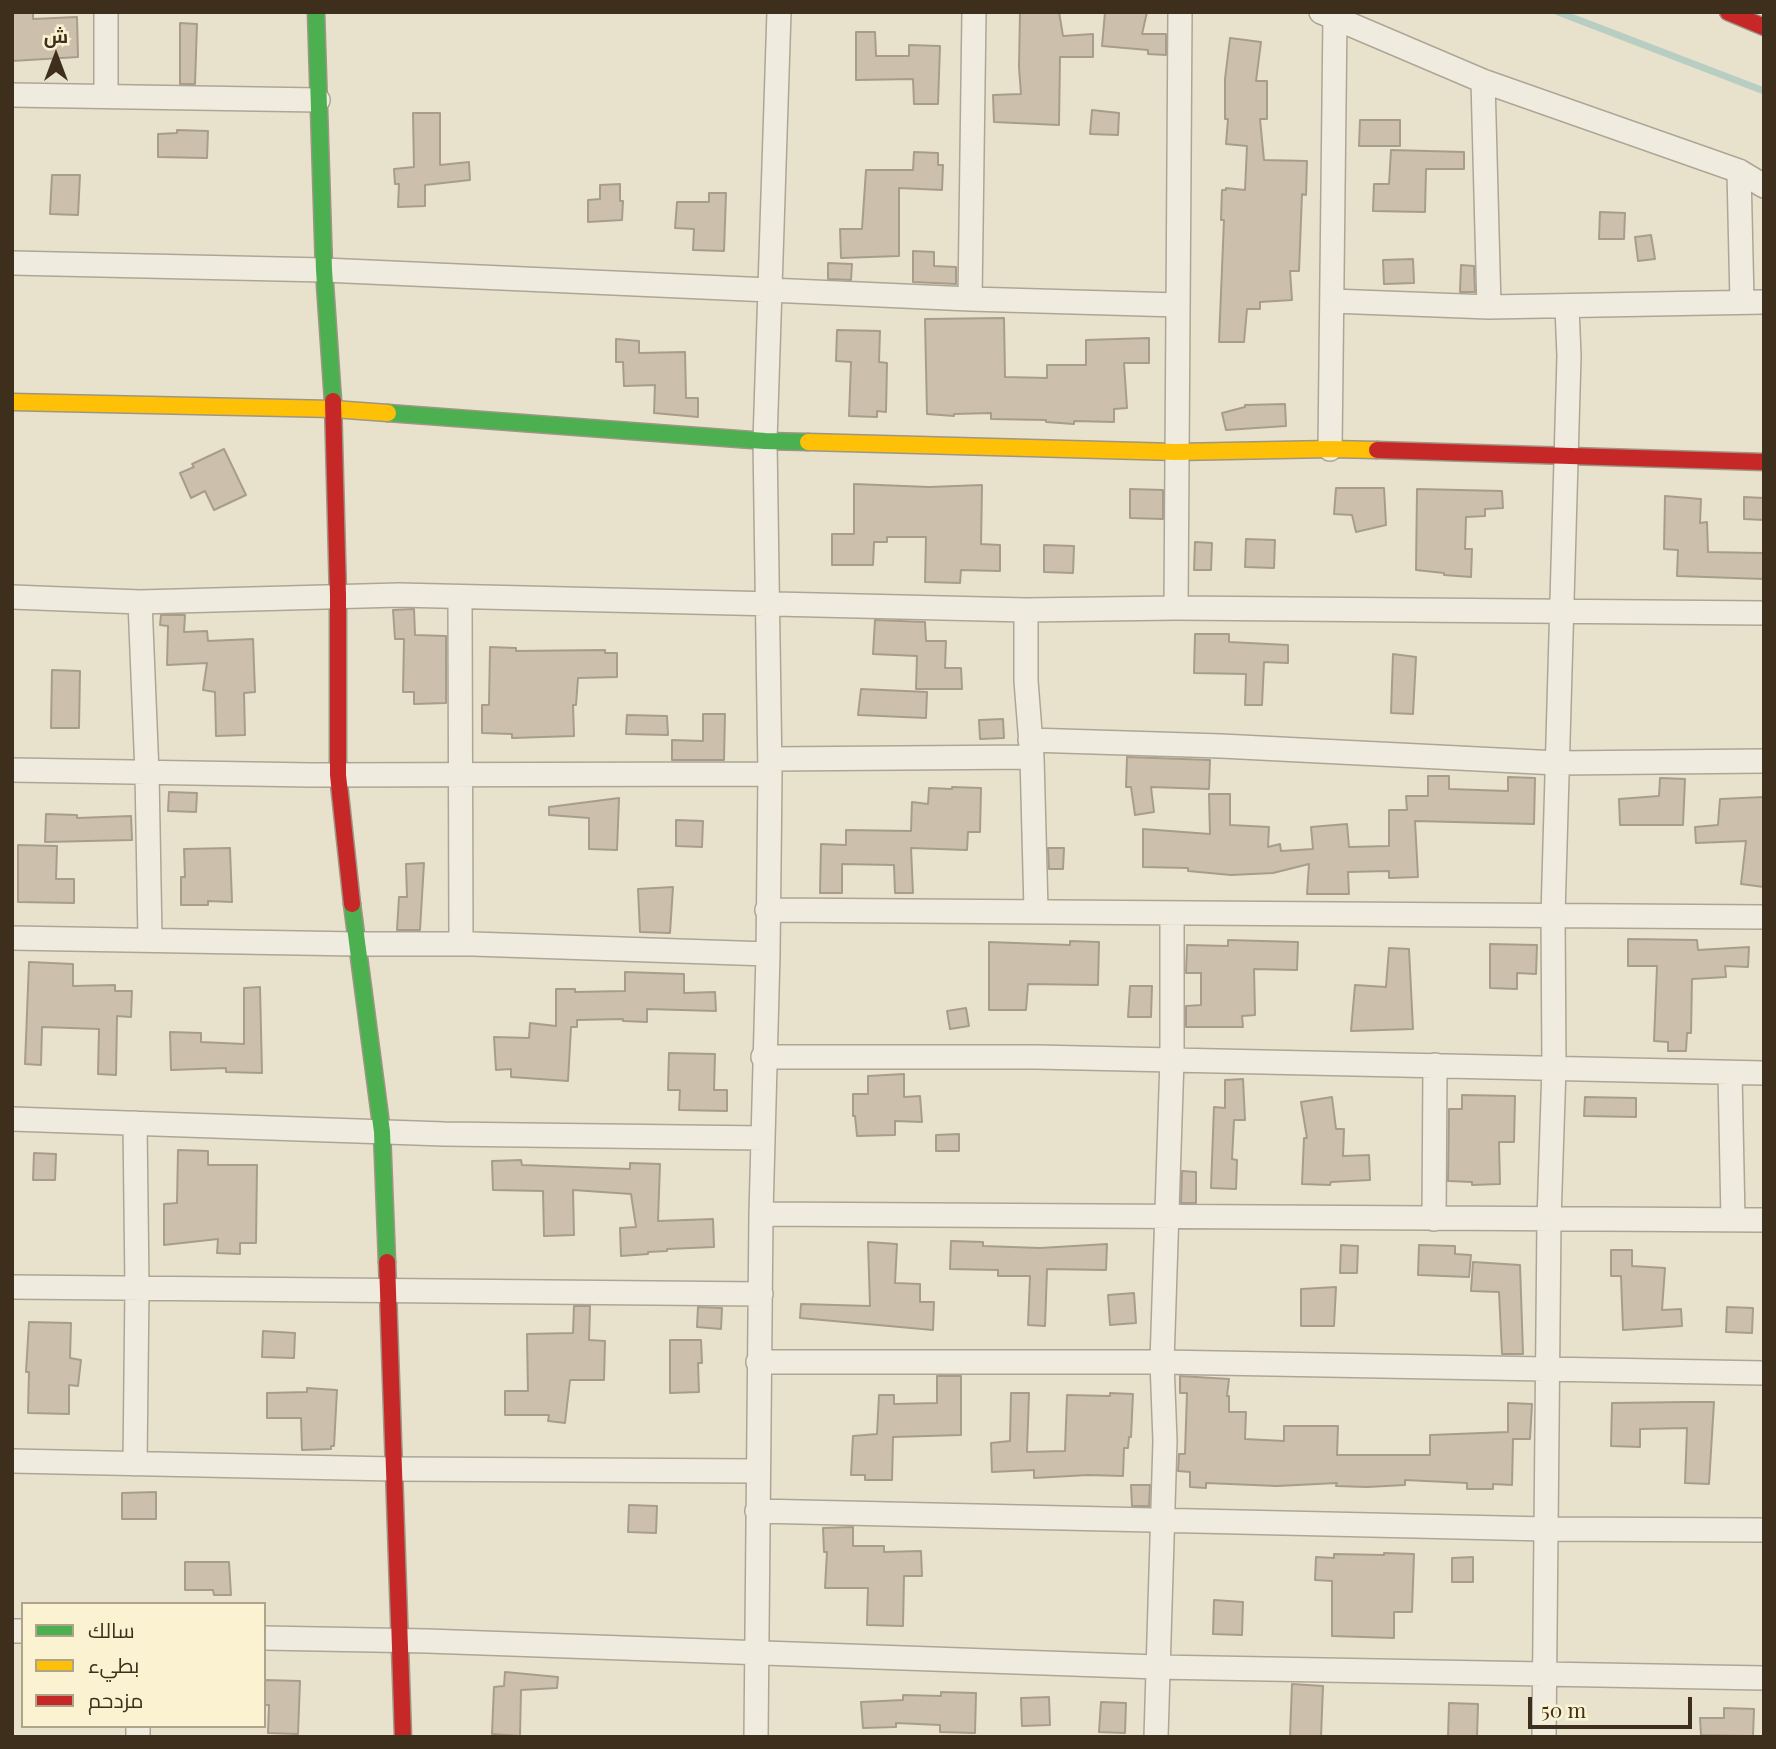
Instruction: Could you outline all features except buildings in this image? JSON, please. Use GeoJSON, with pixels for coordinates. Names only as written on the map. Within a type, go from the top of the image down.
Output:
{"type":"FeatureCollection","features":[{"type":"Feature","properties":{"kind":"street"},"geometry":{"type":"LineString","coordinates":[[106,12],[106,95]]}},
{"type":"Feature","properties":{"kind":"street"},"geometry":{"type":"LineString","coordinates":[[316,12],[324,270],[333,408],[338,596],[338,775],[356,944],[382,1132],[403,1737]]}},
{"type":"Feature","properties":{"kind":"street"},"geometry":{"type":"LineString","coordinates":[[756,1737],[758,1362],[770,766],[765,441],[779,12]]}},
{"type":"Feature","properties":{"kind":"street"},"geometry":{"type":"LineString","coordinates":[[970,299],[974,12]]}},
{"type":"Feature","properties":{"kind":"street"},"geometry":{"type":"LineString","coordinates":[[1176,608],[1180,12]]}},
{"type":"Feature","properties":{"kind":"street"},"geometry":{"type":"LineString","coordinates":[[1728,12],[1764,27]]}},
{"type":"Feature","properties":{"kind":"street"},"geometry":{"type":"LineString","coordinates":[[1331,449],[1328,14],[1483,81],[1739,171],[1764,186]]}},
{"type":"Feature","properties":{"kind":"street"},"geometry":{"type":"LineString","coordinates":[[1483,81],[1489,307]]}},
{"type":"Feature","properties":{"kind":"street"},"geometry":{"type":"LineString","coordinates":[[12,95],[318,100]]}},
{"type":"Feature","properties":{"kind":"street"},"geometry":{"type":"LineString","coordinates":[[1332,301],[1489,307],[1753,302],[1739,171]]}},
{"type":"Feature","properties":{"kind":"street"},"geometry":{"type":"LineString","coordinates":[[12,263],[324,270],[970,299],[1178,305]]}},
{"type":"Feature","properties":{"kind":"street"},"geometry":{"type":"LineString","coordinates":[[1544,1737],[1549,1220],[1554,1067],[1553,915],[1569,356],[1567,307]]}},
{"type":"Feature","properties":{"kind":"street"},"geometry":{"type":"LineString","coordinates":[[12,402],[333,408],[765,441],[1176,452],[1331,449],[1764,462]]}},
{"type":"Feature","properties":{"kind":"street"},"geometry":{"type":"LineString","coordinates":[[12,597],[140,602],[338,596],[460,597],[1026,610],[1176,608],[1764,613]]}},
{"type":"Feature","properties":{"kind":"street"},"geometry":{"type":"LineString","coordinates":[[460,597],[461,944]]}},
{"type":"Feature","properties":{"kind":"street"},"geometry":{"type":"LineString","coordinates":[[140,602],[150,939]]}},
{"type":"Feature","properties":{"kind":"street"},"geometry":{"type":"LineString","coordinates":[[1026,610],[1026,681],[1037,910]]}},
{"type":"Feature","properties":{"kind":"street"},"geometry":{"type":"LineString","coordinates":[[12,770],[462,775],[770,766],[1031,748],[1221,746],[1557,763],[1764,761]]}},
{"type":"Feature","properties":{"kind":"street"},"geometry":{"type":"LineString","coordinates":[[767,910],[1764,917]]}},
{"type":"Feature","properties":{"kind":"street"},"geometry":{"type":"LineString","coordinates":[[1157,1737],[1165,1441],[1162,1362],[1172,1059],[1172,913]]}},
{"type":"Feature","properties":{"kind":"street"},"geometry":{"type":"LineString","coordinates":[[12,938],[461,944],[768,954]]}},
{"type":"Feature","properties":{"kind":"street"},"geometry":{"type":"LineString","coordinates":[[763,1057],[1172,1059],[1764,1073]]}},
{"type":"Feature","properties":{"kind":"street"},"geometry":{"type":"LineString","coordinates":[[1434,1219],[1435,1065]]}},
{"type":"Feature","properties":{"kind":"street"},"geometry":{"type":"LineString","coordinates":[[1730,1073],[1733,1220]]}},
{"type":"Feature","properties":{"kind":"street"},"geometry":{"type":"LineString","coordinates":[[12,1119],[382,1132],[763,1138]]}},
{"type":"Feature","properties":{"kind":"street"},"geometry":{"type":"LineString","coordinates":[[135,1123],[135,1464]]}},
{"type":"Feature","properties":{"kind":"street"},"geometry":{"type":"LineString","coordinates":[[761,1213],[1764,1220]]}},
{"type":"Feature","properties":{"kind":"street"},"geometry":{"type":"LineString","coordinates":[[12,1287],[761,1294]]}},
{"type":"Feature","properties":{"kind":"street"},"geometry":{"type":"LineString","coordinates":[[758,1362],[1162,1362],[1764,1373]]}},
{"type":"Feature","properties":{"kind":"street"},"geometry":{"type":"LineString","coordinates":[[12,1461],[393,1469],[758,1471]]}},
{"type":"Feature","properties":{"kind":"street"},"geometry":{"type":"LineString","coordinates":[[757,1511],[1546,1529],[1764,1530]]}},
{"type":"Feature","properties":{"kind":"street"},"geometry":{"type":"LineString","coordinates":[[266,1638],[400,1640],[1157,1667],[1764,1678]]}},
{"type":"Feature","properties":{"kind":"waterway"},"geometry":{"type":"LineString","coordinates":[[1558,12],[1764,91]]}},
{"type":"Feature","properties":{"kind":"traffic: fast"},"geometry":{"type":"LineString","coordinates":[[316,12],[324,270],[333,401]]}},
{"type":"Feature","properties":{"kind":"traffic: fast"},"geometry":{"type":"LineString","coordinates":[[388,413],[808,442]]}},
{"type":"Feature","properties":{"kind":"traffic: fast"},"geometry":{"type":"LineString","coordinates":[[352,904],[382,1132],[387,1262]]}},
{"type":"Feature","properties":{"kind":"traffic: slow"},"geometry":{"type":"LineString","coordinates":[[12,402],[333,409],[388,413]]}},
{"type":"Feature","properties":{"kind":"traffic: slow"},"geometry":{"type":"LineString","coordinates":[[808,442],[1176,452],[1377,450]]}},
{"type":"Feature","properties":{"kind":"traffic: jam"},"geometry":{"type":"LineString","coordinates":[[1728,12],[1764,27]]}},
{"type":"Feature","properties":{"kind":"traffic: jam"},"geometry":{"type":"LineString","coordinates":[[333,401],[338,596],[338,775],[352,904]]}},
{"type":"Feature","properties":{"kind":"traffic: jam"},"geometry":{"type":"LineString","coordinates":[[1377,450],[1764,462]]}},
{"type":"Feature","properties":{"kind":"traffic: jam"},"geometry":{"type":"LineString","coordinates":[[387,1262],[403,1737]]}}]}
